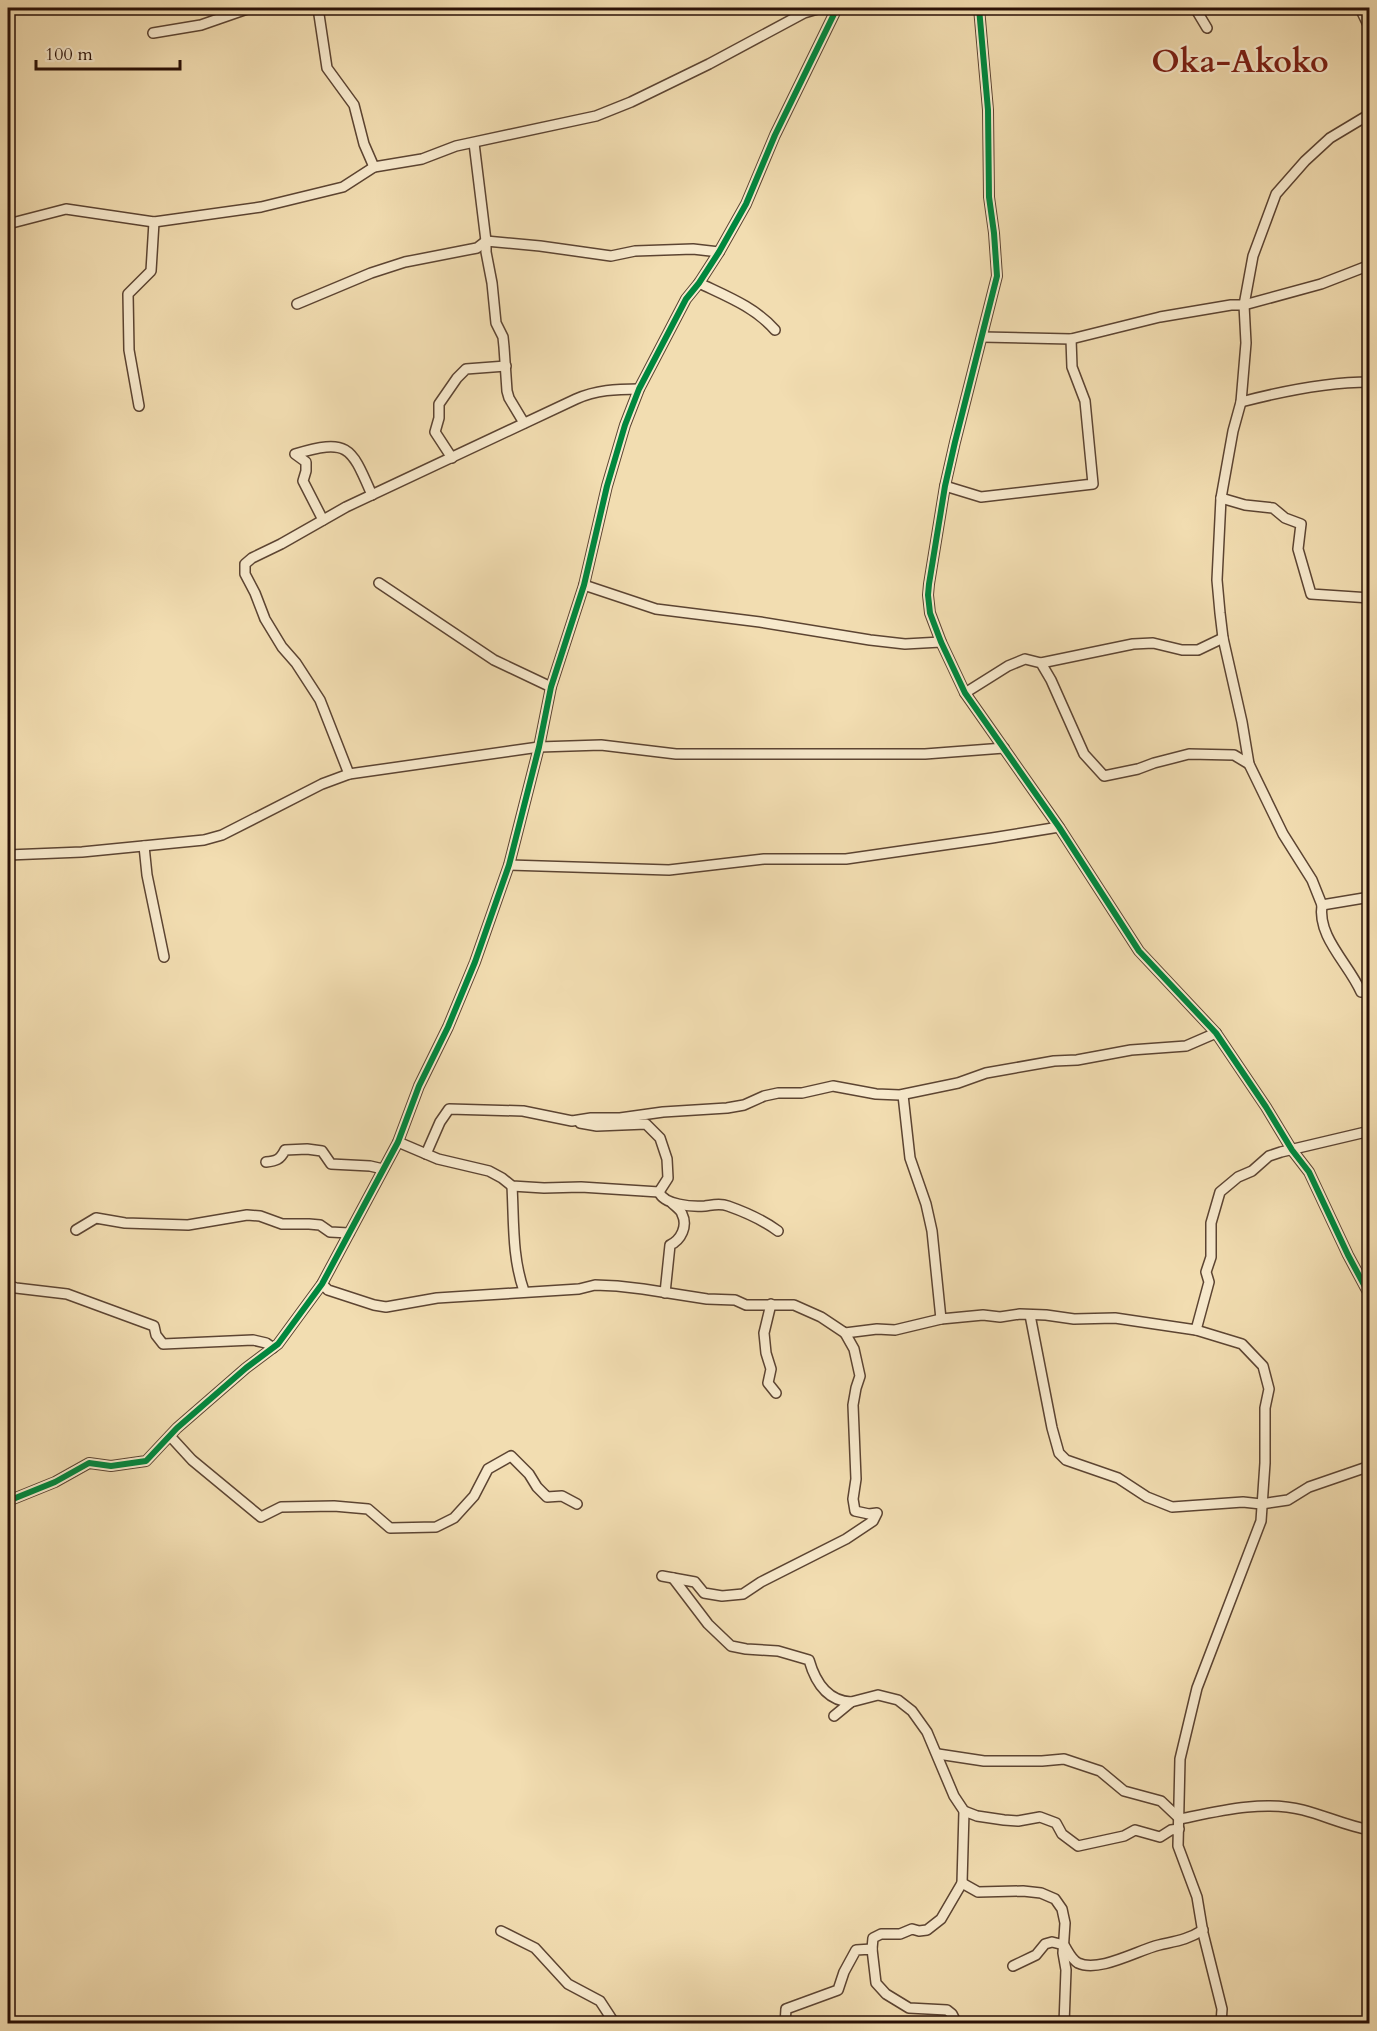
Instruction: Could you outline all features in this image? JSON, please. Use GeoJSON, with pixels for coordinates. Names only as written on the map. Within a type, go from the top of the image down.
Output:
{"type":"FeatureCollection","features":[{"type":"Feature","properties":{"kind":"street"},"geometry":{"type":"LineString","coordinates":[[153,33],[201,25],[250,8]]}},
{"type":"Feature","properties":{"kind":"street"},"geometry":{"type":"LineString","coordinates":[[318,8],[327,68],[354,105],[364,144],[374,167]]}},
{"type":"Feature","properties":{"kind":"street"},"geometry":{"type":"LineString","coordinates":[[8,224],[66,209],[154,222],[261,207],[304,198],[343,187],[374,167],[422,159],[456,147],[596,116],[709,64],[804,13],[821,8]]}},
{"type":"Feature","properties":{"kind":"street"},"geometry":{"type":"LineString","coordinates":[[8,1502],[55,1482],[89,1463],[111,1466],[146,1461],[170,1436],[246,1368],[278,1344],[322,1284],[398,1142],[419,1086],[448,1028],[475,962],[509,865],[539,747],[551,687],[584,585],[607,486],[625,425],[639,389],[686,299],[719,252],[746,204],[775,135],[837,8]]}},
{"type":"Feature","properties":{"kind":"street"},"geometry":{"type":"LineString","coordinates":[[979,8],[988,110],[988,197],[994,233],[997,276],[945,486],[928,595],[930,613],[940,642],[965,693],[1059,827],[1139,951],[1216,1034],[1266,1107],[1292,1150],[1309,1172],[1370,1296]]}},
{"type":"Feature","properties":{"kind":"street"},"geometry":{"type":"LineString","coordinates":[[1196,8],[1207,28]]}},
{"type":"Feature","properties":{"kind":"street"},"geometry":{"type":"LineString","coordinates":[[1360,8],[1370,29]]}},
{"type":"Feature","properties":{"kind":"street"},"geometry":{"type":"LineString","coordinates":[[1361,992],[1355,978],[1326,933],[1320,916],[1322,905],[1312,880],[1283,834],[1249,764],[1223,638],[1217,580],[1221,498],[1233,431],[1241,402],[1246,343],[1244,305],[1253,256],[1276,194],[1305,161],[1330,138],[1370,114]]}},
{"type":"Feature","properties":{"kind":"street"},"geometry":{"type":"LineString","coordinates":[[474,143],[496,323],[503,338],[507,391],[524,423]]}},
{"type":"Feature","properties":{"kind":"street"},"geometry":{"type":"LineString","coordinates":[[140,406],[129,350],[128,294],[152,271],[154,222]]}},
{"type":"Feature","properties":{"kind":"street"},"geometry":{"type":"LineString","coordinates":[[297,304],[371,273],[405,262],[477,248],[486,242],[540,246],[611,256],[635,251],[693,249],[719,252]]}},
{"type":"Feature","properties":{"kind":"street"},"geometry":{"type":"LineString","coordinates":[[982,337],[1071,339],[1160,317],[1244,305],[1321,284],[1370,265]]}},
{"type":"Feature","properties":{"kind":"street"},"geometry":{"type":"LineString","coordinates":[[699,283],[750,308],[775,330]]}},
{"type":"Feature","properties":{"kind":"street"},"geometry":{"type":"LineString","coordinates":[[945,486],[981,496],[1093,484],[1085,401],[1072,367],[1071,339]]}},
{"type":"Feature","properties":{"kind":"street"},"geometry":{"type":"LineString","coordinates":[[452,458],[435,432],[439,418],[439,404],[466,369],[506,366]]}},
{"type":"Feature","properties":{"kind":"street"},"geometry":{"type":"LineString","coordinates":[[1241,402],[1287,390],[1370,382]]}},
{"type":"Feature","properties":{"kind":"street"},"geometry":{"type":"LineString","coordinates":[[349,774],[320,700],[270,629],[245,574],[245,564],[346,507],[590,393],[639,389]]}},
{"type":"Feature","properties":{"kind":"street"},"geometry":{"type":"LineString","coordinates":[[323,520],[303,481],[306,462],[295,454],[328,447],[341,447],[353,456],[372,495]]}},
{"type":"Feature","properties":{"kind":"street"},"geometry":{"type":"LineString","coordinates":[[1221,498],[1245,505],[1273,508],[1285,518],[1301,524],[1298,549],[1311,594],[1370,598]]}},
{"type":"Feature","properties":{"kind":"street"},"geometry":{"type":"LineString","coordinates":[[379,583],[494,660],[551,687]]}},
{"type":"Feature","properties":{"kind":"street"},"geometry":{"type":"LineString","coordinates":[[584,585],[656,609],[753,621],[870,640],[905,644],[940,642]]}},
{"type":"Feature","properties":{"kind":"street"},"geometry":{"type":"LineString","coordinates":[[965,693],[1008,666],[1025,659],[1041,663],[1132,644],[1153,643],[1182,650],[1198,650],[1223,638]]}},
{"type":"Feature","properties":{"kind":"street"},"geometry":{"type":"LineString","coordinates":[[1041,663],[1084,754],[1104,776],[1189,754],[1234,755],[1249,764]]}},
{"type":"Feature","properties":{"kind":"street"},"geometry":{"type":"LineString","coordinates":[[1234,755],[1246,744]]}},
{"type":"Feature","properties":{"kind":"street"},"geometry":{"type":"LineString","coordinates":[[8,855],[82,852],[204,840],[222,835],[322,784],[349,774],[539,747],[601,745],[676,754],[925,754],[1004,748]]}},
{"type":"Feature","properties":{"kind":"street"},"geometry":{"type":"LineString","coordinates":[[509,865],[669,870],[765,859],[846,859],[1059,827]]}},
{"type":"Feature","properties":{"kind":"street"},"geometry":{"type":"LineString","coordinates":[[144,846],[147,875],[164,957]]}},
{"type":"Feature","properties":{"kind":"street"},"geometry":{"type":"LineString","coordinates":[[1322,905],[1370,897]]}},
{"type":"Feature","properties":{"kind":"street"},"geometry":{"type":"LineString","coordinates":[[572,1121],[727,1108],[744,1105],[764,1096],[778,1093],[802,1093],[833,1086],[876,1094],[903,1095],[958,1083],[986,1073],[1054,1061],[1077,1060],[1104,1053],[1186,1046],[1216,1034]]}},
{"type":"Feature","properties":{"kind":"street"},"geometry":{"type":"LineString","coordinates":[[903,1095],[910,1158],[926,1204],[932,1231],[941,1319]]}},
{"type":"Feature","properties":{"kind":"street"},"geometry":{"type":"LineString","coordinates":[[426,1154],[440,1122],[450,1109],[522,1111],[597,1126],[646,1124],[660,1138],[667,1160],[668,1178],[658,1192]]}},
{"type":"Feature","properties":{"kind":"street"},"geometry":{"type":"LineString","coordinates":[[1196,1330],[1209,1282],[1206,1272],[1211,1257],[1210,1223],[1220,1192],[1238,1177],[1252,1171],[1269,1156],[1370,1131]]}},
{"type":"Feature","properties":{"kind":"street"},"geometry":{"type":"LineString","coordinates":[[398,1142],[438,1159],[489,1171],[512,1186],[581,1187],[658,1192]]}},
{"type":"Feature","properties":{"kind":"street"},"geometry":{"type":"LineString","coordinates":[[266,1162],[277,1161],[285,1150],[307,1149],[322,1151],[331,1164],[383,1169]]}},
{"type":"Feature","properties":{"kind":"street"},"geometry":{"type":"LineString","coordinates":[[512,1186],[514,1246],[518,1274],[524,1291]]}},
{"type":"Feature","properties":{"kind":"street"},"geometry":{"type":"LineString","coordinates":[[658,1192],[661,1198],[672,1203],[703,1206],[726,1205],[778,1231]]}},
{"type":"Feature","properties":{"kind":"street"},"geometry":{"type":"LineString","coordinates":[[665,1293],[670,1245],[681,1237],[684,1225],[683,1215],[672,1203]]}},
{"type":"Feature","properties":{"kind":"street"},"geometry":{"type":"LineString","coordinates":[[76,1230],[96,1218],[125,1223],[188,1225],[247,1215],[260,1216],[282,1224],[320,1225],[330,1232],[349,1233]]}},
{"type":"Feature","properties":{"kind":"street"},"geometry":{"type":"LineString","coordinates":[[322,1284],[328,1290],[374,1305],[386,1306],[437,1298],[595,1285],[643,1289],[707,1299],[735,1300],[746,1305],[794,1305],[821,1317],[845,1333],[854,1349],[860,1376],[853,1405],[856,1479],[853,1499],[855,1511],[877,1513],[873,1521],[846,1539],[761,1582],[743,1594],[723,1596],[704,1593],[695,1582],[662,1576]]}},
{"type":"Feature","properties":{"kind":"street"},"geometry":{"type":"LineString","coordinates":[[8,1285],[67,1294],[154,1326],[156,1335],[163,1344],[253,1340],[273,1348]]}},
{"type":"Feature","properties":{"kind":"street"},"geometry":{"type":"LineString","coordinates":[[771,1304],[764,1333],[771,1370],[768,1383],[776,1393]]}},
{"type":"Feature","properties":{"kind":"street"},"geometry":{"type":"LineString","coordinates":[[845,1333],[877,1329],[895,1330],[967,1315],[1000,1317],[1030,1315],[1074,1319],[1115,1318],[1196,1330],[1242,1344],[1263,1366],[1269,1389],[1265,1408],[1265,1463],[1261,1521],[1197,1688],[1180,1759],[1178,1846],[1197,1898],[1222,2009],[1221,2024]]}},
{"type":"Feature","properties":{"kind":"street"},"geometry":{"type":"LineString","coordinates":[[1030,1315],[1059,1453],[1066,1460],[1118,1478],[1148,1497],[1172,1507],[1243,1502],[1261,1504],[1288,1500],[1309,1487],[1370,1466]]}},
{"type":"Feature","properties":{"kind":"street"},"geometry":{"type":"LineString","coordinates":[[170,1436],[192,1460],[261,1518],[280,1507],[334,1506],[368,1509],[390,1528],[436,1527],[454,1518],[474,1496],[488,1468],[511,1456],[547,1497],[562,1496],[576,1504]]}},
{"type":"Feature","properties":{"kind":"street"},"geometry":{"type":"LineString","coordinates":[[673,1578],[708,1624],[731,1646],[778,1651],[809,1660],[813,1674],[824,1691],[839,1701],[851,1702],[878,1695],[898,1700],[912,1711],[927,1732],[954,1796],[964,1811],[977,1816],[1018,1821],[1040,1817],[1056,1823],[1062,1834],[1078,1846],[1124,1836],[1134,1830],[1160,1837],[1179,1824],[1227,1809],[1266,1806],[1301,1809],[1370,1830]]}},
{"type":"Feature","properties":{"kind":"street"},"geometry":{"type":"LineString","coordinates":[[834,1716],[851,1702]]}},
{"type":"Feature","properties":{"kind":"street"},"geometry":{"type":"LineString","coordinates":[[938,1754],[984,1761],[1064,1759],[1100,1772],[1124,1791],[1161,1800],[1179,1824]]}},
{"type":"Feature","properties":{"kind":"street"},"geometry":{"type":"LineString","coordinates":[[957,2024],[947,2010],[909,2008],[886,1994],[876,1983],[872,1949],[873,1938],[881,1934],[900,1934],[912,1929],[919,1931],[935,1925],[941,1919],[962,1882],[964,1811]]}},
{"type":"Feature","properties":{"kind":"street"},"geometry":{"type":"LineString","coordinates":[[962,1882],[978,1892],[1023,1891],[1041,1893],[1055,1899],[1062,1909],[1065,1923],[1064,2024]]}},
{"type":"Feature","properties":{"kind":"street"},"geometry":{"type":"LineString","coordinates":[[1013,1966],[1036,1954],[1045,1944],[1052,1942],[1064,1945],[1077,1963],[1088,1965],[1143,1952],[1159,1945],[1171,1944],[1203,1930]]}},
{"type":"Feature","properties":{"kind":"street"},"geometry":{"type":"LineString","coordinates":[[501,1931],[535,1948],[568,1984],[600,2001],[615,2024]]}},
{"type":"Feature","properties":{"kind":"street"},"geometry":{"type":"LineString","coordinates":[[785,2024],[786,2010],[838,1990],[844,1972],[856,1950],[872,1949]]}},
{"type":"Feature","properties":{"kind":"cycle path"},"geometry":{"type":"LineString","coordinates":[[8,1501],[55,1482],[89,1463],[111,1466],[146,1461],[177,1428],[246,1368],[278,1344],[322,1284],[398,1142],[419,1086],[448,1027],[475,962],[509,865],[539,747],[551,687],[584,585],[607,486],[625,425],[639,389],[686,299],[719,252],[746,204],[775,135],[837,8]]}},
{"type":"Feature","properties":{"kind":"cycle path"},"geometry":{"type":"LineString","coordinates":[[979,8],[988,110],[989,197],[997,276],[945,486],[929,584],[930,613],[965,693],[1059,827],[1139,951],[1216,1033],[1292,1150],[1309,1172],[1370,1296]]}},
{"type":"Feature","properties":{"kind":"district","name":"Oka-Akoko"},"geometry":{"type":"Point","coordinates":[1240,61]}}]}
